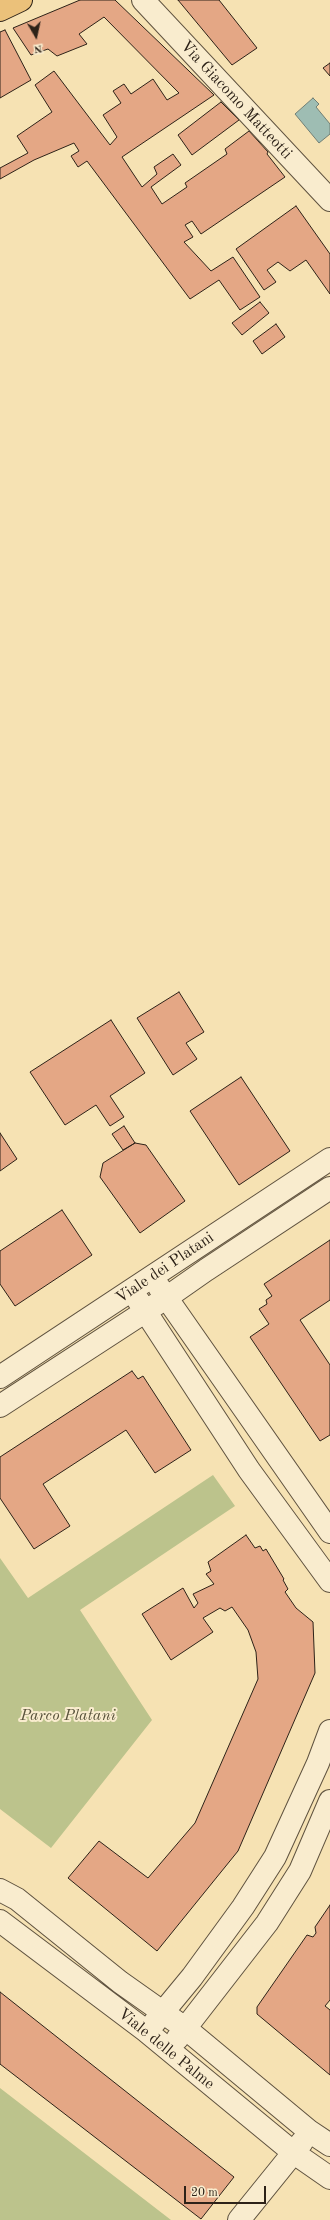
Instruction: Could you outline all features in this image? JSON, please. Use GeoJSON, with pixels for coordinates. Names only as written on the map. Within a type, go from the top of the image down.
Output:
{"type":"FeatureCollection","features":[{"type":"Feature","properties":{"kind":"main road"},"geometry":{"type":"LineString","coordinates":[[0,10],[21,0]]}},
{"type":"Feature","properties":{"kind":"street","name":"Via Giacomo Matteotti"},"geometry":{"type":"LineString","coordinates":[[143,0],[330,200]]}},
{"type":"Feature","properties":{"kind":"street","name":"Viale dei Platani"},"geometry":{"type":"LineString","coordinates":[[0,1377],[132,1290],[153,1278],[330,1159]]}},
{"type":"Feature","properties":{"kind":"street","name":"Viale dei Platani"},"geometry":{"type":"LineString","coordinates":[[0,1406],[166,1298],[330,1188]]}},
{"type":"Feature","properties":{"kind":"street"},"geometry":{"type":"LineString","coordinates":[[153,1278],[330,1532]]}},
{"type":"Feature","properties":{"kind":"street"},"geometry":{"type":"LineString","coordinates":[[132,1290],[250,1470],[330,1581]]}},
{"type":"Feature","properties":{"kind":"street"},"geometry":{"type":"LineString","coordinates":[[146,2031],[163,2013],[243,1907],[275,1858],[318,1763],[330,1731]]}},
{"type":"Feature","properties":{"kind":"street"},"geometry":{"type":"LineString","coordinates":[[169,2050],[267,1924],[300,1871],[330,1801]]}},
{"type":"Feature","properties":{"kind":"street","name":"Viale delle Palme"},"geometry":{"type":"LineString","coordinates":[[0,1890],[17,1899],[120,1982],[185,2028],[309,2131],[330,2145]]}},
{"type":"Feature","properties":{"kind":"street","name":"Viale delle Palme"},"geometry":{"type":"LineString","coordinates":[[0,1921],[146,2031],[294,2153],[330,2178]]}},
{"type":"Feature","properties":{"kind":"street"},"geometry":{"type":"LineString","coordinates":[[238,2220],[294,2153],[309,2131]]}},
{"type":"Feature","properties":{"kind":"green space","name":"Parco Platani"},"geometry":{"type":"Polygon","coordinates":[[[213,1475],[235,1506],[80,1610],[152,1720],[51,1848],[0,1809],[0,1558],[28,1598],[213,1475]]]}},
{"type":"Feature","properties":{"kind":"green space"},"geometry":{"type":"Polygon","coordinates":[[[0,2088],[171,2220],[0,2220],[0,2088]]]}},
{"type":"Feature","properties":{"kind":"water"},"geometry":{"type":"Polygon","coordinates":[[[313,98],[319,104],[316,107],[330,124],[330,134],[319,143],[295,114],[313,98]]]}},
{"type":"Feature","properties":{"kind":"building"},"geometry":{"type":"Polygon","coordinates":[[[80,0],[115,0],[214,95],[122,157],[142,187],[157,174],[154,167],[173,154],[181,165],[151,187],[162,204],[187,187],[185,183],[227,154],[225,149],[249,131],[268,152],[267,154],[285,177],[201,234],[192,221],[185,225],[193,237],[184,242],[211,271],[233,257],[260,297],[240,310],[219,280],[190,299],[87,161],[78,167],[71,156],[79,151],[74,143],[34,160],[0,179],[0,168],[28,153],[17,136],[52,112],[35,85],[54,71],[110,145],[117,137],[103,115],[121,103],[113,91],[124,84],[131,94],[153,79],[167,100],[179,93],[104,17],[79,34],[87,44],[57,56],[48,49],[31,55],[13,28],[80,0]]]}},
{"type":"Feature","properties":{"kind":"building"},"geometry":{"type":"Polygon","coordinates":[[[178,0],[219,0],[257,48],[232,65],[178,0]]]}},
{"type":"Feature","properties":{"kind":"building"},"geometry":{"type":"Polygon","coordinates":[[[5,30],[31,80],[0,98],[0,32],[5,30]]]}},
{"type":"Feature","properties":{"kind":"building"},"geometry":{"type":"Polygon","coordinates":[[[330,63],[330,76],[323,68],[330,63]]]}},
{"type":"Feature","properties":{"kind":"building"},"geometry":{"type":"Polygon","coordinates":[[[221,102],[239,120],[192,155],[178,135],[221,102]]]}},
{"type":"Feature","properties":{"kind":"building"},"geometry":{"type":"Polygon","coordinates":[[[296,206],[330,254],[330,294],[306,260],[290,271],[278,262],[267,270],[276,282],[264,290],[236,249],[296,206]]]}},
{"type":"Feature","properties":{"kind":"building"},"geometry":{"type":"Polygon","coordinates":[[[260,302],[269,313],[242,335],[232,323],[260,302]]]}},
{"type":"Feature","properties":{"kind":"building"},"geometry":{"type":"Polygon","coordinates":[[[276,324],[285,337],[262,354],[253,341],[276,324]]]}},
{"type":"Feature","properties":{"kind":"building"},"geometry":{"type":"Polygon","coordinates":[[[179,992],[204,1032],[186,1043],[197,1059],[173,1075],[137,1018],[179,992]]]}},
{"type":"Feature","properties":{"kind":"building"},"geometry":{"type":"Polygon","coordinates":[[[111,1020],[145,1073],[110,1096],[124,1117],[110,1126],[96,1105],[65,1125],[30,1072],[111,1020]]]}},
{"type":"Feature","properties":{"kind":"building"},"geometry":{"type":"Polygon","coordinates":[[[241,1077],[290,1151],[239,1185],[190,1111],[241,1077]]]}},
{"type":"Feature","properties":{"kind":"building"},"geometry":{"type":"Polygon","coordinates":[[[124,1126],[135,1143],[123,1150],[112,1134],[124,1126]]]}},
{"type":"Feature","properties":{"kind":"building"},"geometry":{"type":"Polygon","coordinates":[[[0,1133],[17,1159],[0,1171],[0,1133]]]}},
{"type":"Feature","properties":{"kind":"building"},"geometry":{"type":"Polygon","coordinates":[[[135,1143],[146,1145],[185,1201],[140,1233],[100,1177],[103,1163],[135,1143]]]}},
{"type":"Feature","properties":{"kind":"building"},"geometry":{"type":"Polygon","coordinates":[[[62,1210],[92,1255],[15,1306],[0,1284],[0,1251],[62,1210]]]}},
{"type":"Feature","properties":{"kind":"building"},"geometry":{"type":"Polygon","coordinates":[[[330,1240],[330,1300],[300,1320],[330,1365],[330,1435],[320,1441],[250,1337],[269,1324],[259,1309],[267,1304],[266,1300],[272,1296],[264,1284],[330,1240]]]}},
{"type":"Feature","properties":{"kind":"building"},"geometry":{"type":"Polygon","coordinates":[[[132,1371],[138,1379],[143,1376],[191,1450],[155,1473],[126,1430],[43,1484],[70,1526],[34,1549],[0,1498],[0,1457],[132,1371]]]}},
{"type":"Feature","properties":{"kind":"building"},"geometry":{"type":"Polygon","coordinates":[[[246,1535],[255,1548],[260,1546],[263,1551],[266,1549],[284,1579],[283,1580],[288,1589],[285,1592],[296,1608],[313,1622],[315,1673],[238,1851],[157,1951],[68,1878],[99,1841],[148,1878],[195,1823],[258,1679],[256,1652],[248,1630],[232,1607],[225,1611],[220,1608],[203,1618],[213,1632],[171,1660],[142,1614],[183,1588],[194,1608],[198,1603],[193,1594],[214,1584],[206,1574],[211,1571],[208,1562],[246,1535]]]}},
{"type":"Feature","properties":{"kind":"building"},"geometry":{"type":"Polygon","coordinates":[[[330,1905],[330,2000],[325,2006],[330,2010],[330,2075],[257,2014],[257,2007],[307,1935],[313,1937],[316,1933],[315,1927],[330,1905]]]}},
{"type":"Feature","properties":{"kind":"building"},"geometry":{"type":"Polygon","coordinates":[[[0,1992],[234,2177],[201,2219],[0,2064],[0,1992]]]}}]}
